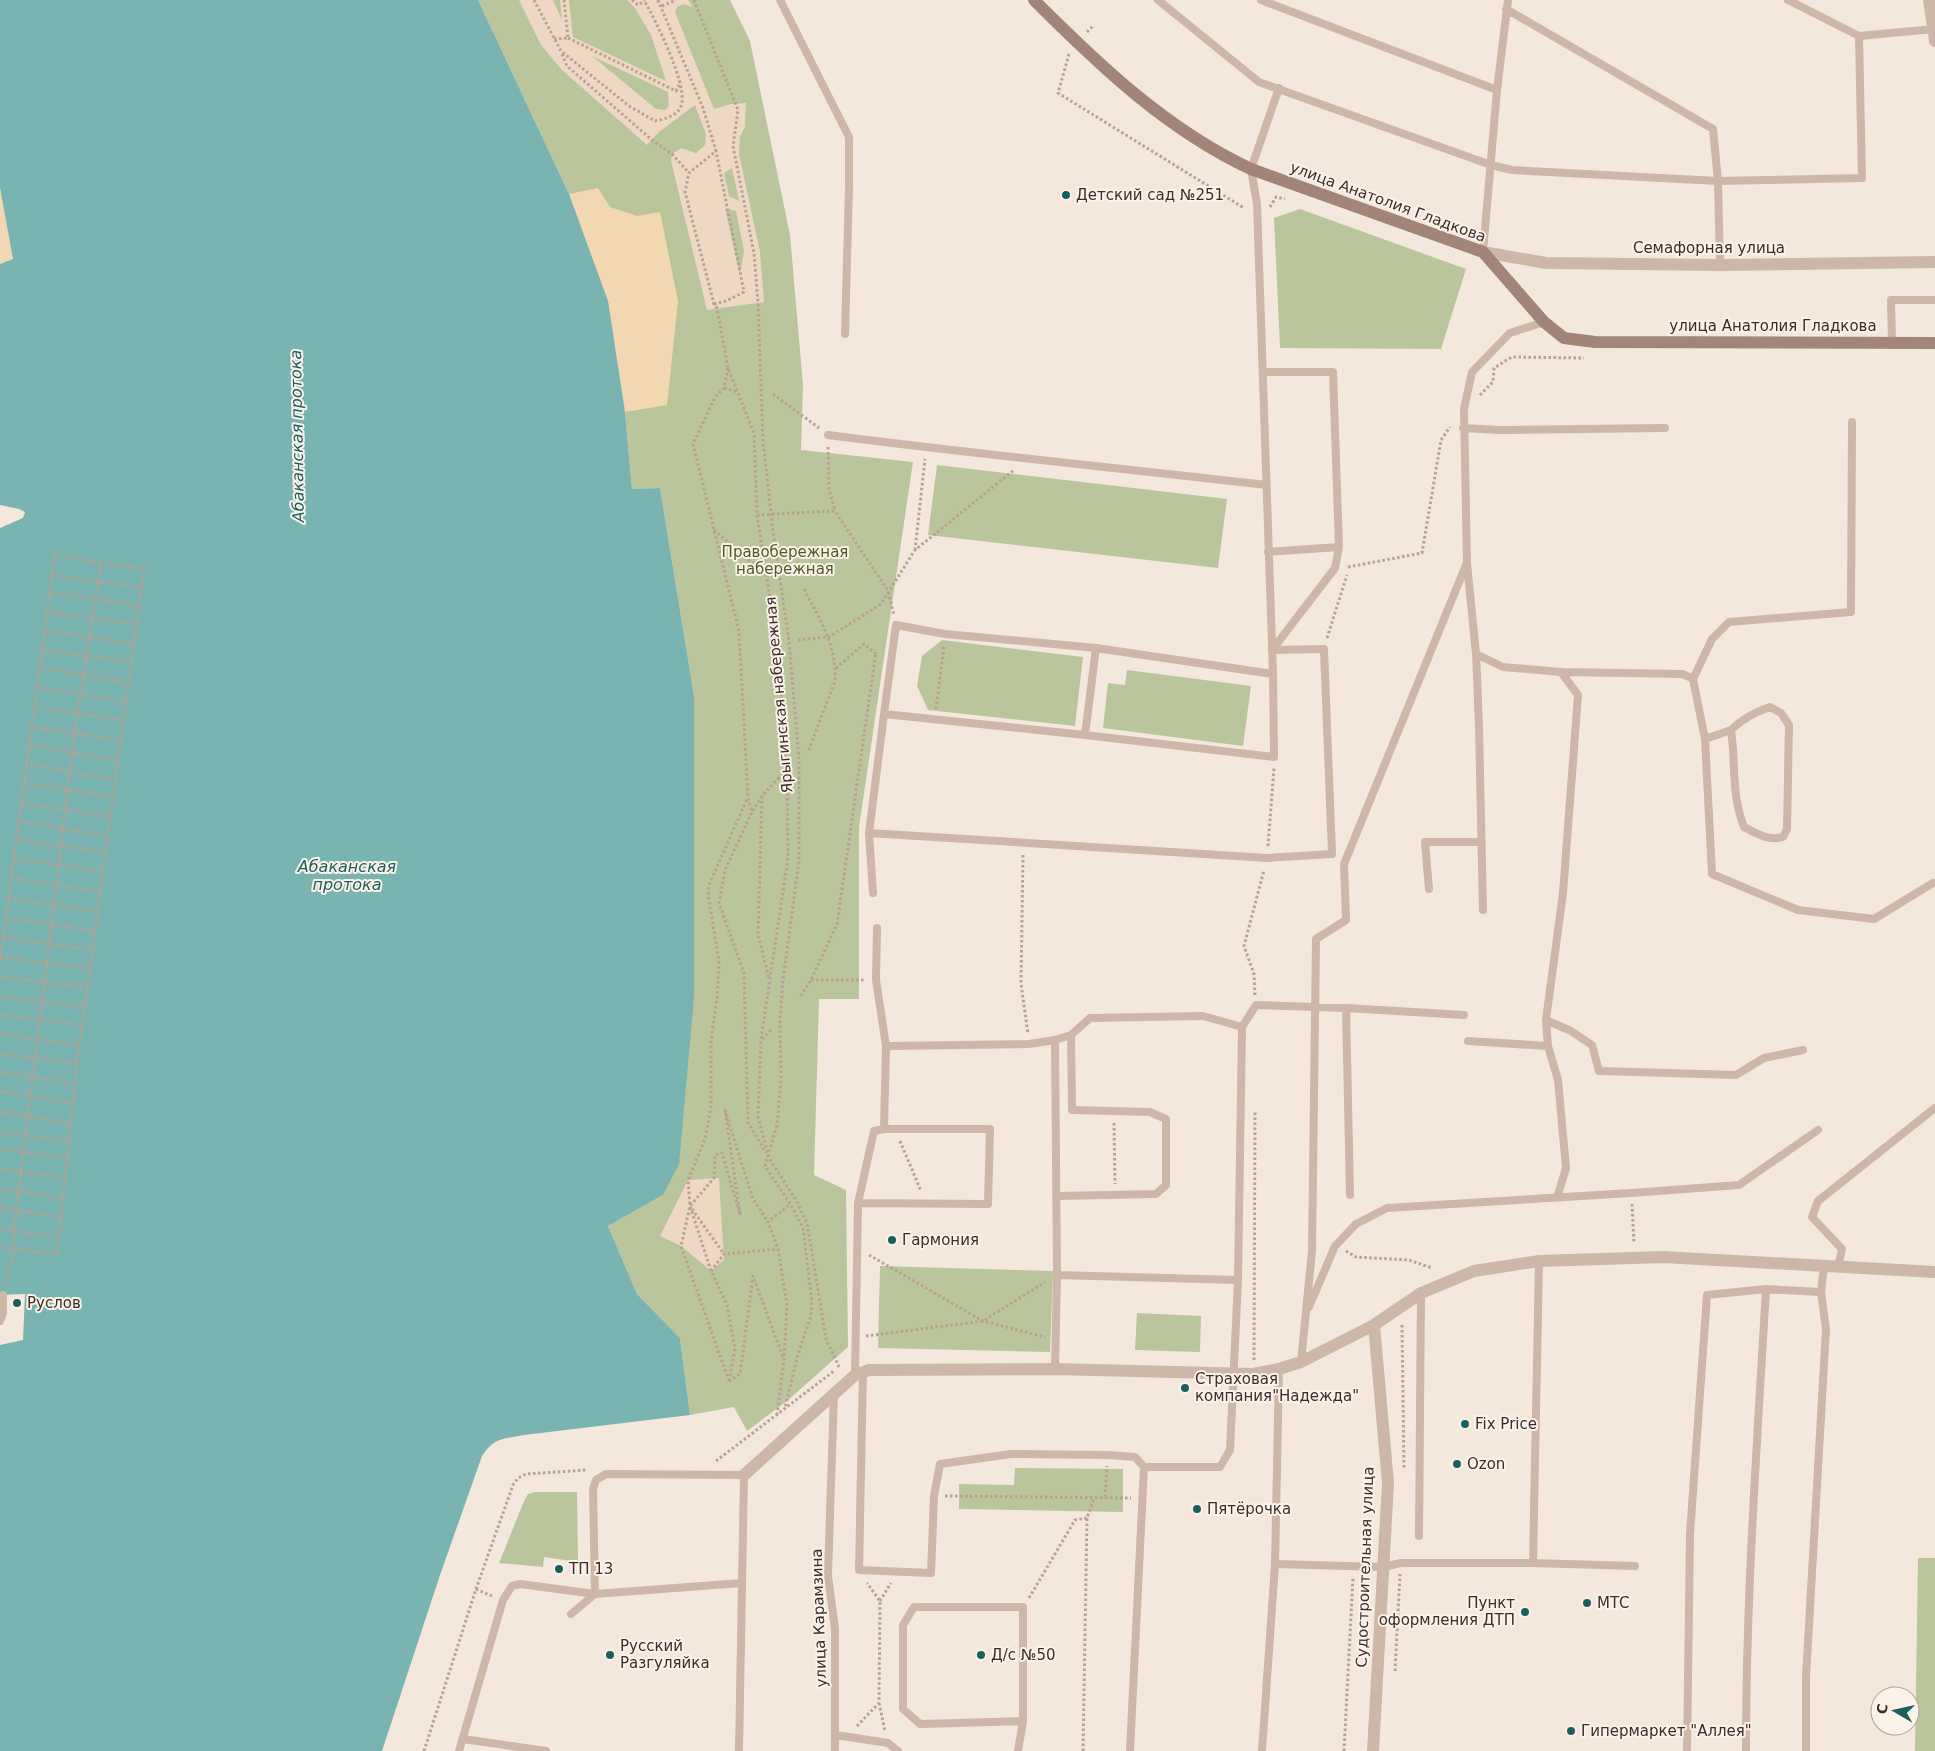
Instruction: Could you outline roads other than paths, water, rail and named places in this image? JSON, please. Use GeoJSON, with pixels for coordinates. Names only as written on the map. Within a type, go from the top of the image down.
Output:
{"type":"FeatureCollection","features":[{"type":"Feature","properties":{"kind":"main road","name":"улица Анатолия Гладкова"},"geometry":{"type":"LineString","coordinates":[[1034,0],[1078,44],[1160,115],[1220,155],[1251,169],[1483,252],[1544,322],[1564,338],[1595,342],[1935,343]]}},
{"type":"Feature","properties":{"kind":"street"},"geometry":{"type":"LineString","coordinates":[[1930,0],[1935,41]]}},
{"type":"Feature","properties":{"kind":"street","name":"Семафорная улица"},"geometry":{"type":"LineString","coordinates":[[1483,252],[1546,263],[1720,265],[1935,262]]}},
{"type":"Feature","properties":{"kind":"street"},"geometry":{"type":"LineString","coordinates":[[744,1475],[859,1374],[1055,1369],[1254,1374],[1302,1362],[1374,1324],[1421,1293],[1474,1271],[1539,1261],[1663,1257],[1935,1272]]}},
{"type":"Feature","properties":{"kind":"street","name":"Судостроительная улица"},"geometry":{"type":"LineString","coordinates":[[1373,1751],[1388,1483],[1374,1324]]}},
{"type":"Feature","properties":{"kind":"lane"},"geometry":{"type":"LineString","coordinates":[[780,0],[848,138],[845,334]]}},
{"type":"Feature","properties":{"kind":"lane"},"geometry":{"type":"LineString","coordinates":[[1158,0],[1259,82],[1490,165],[1512,170],[1718,181],[1862,178],[1859,36]]}},
{"type":"Feature","properties":{"kind":"lane"},"geometry":{"type":"LineString","coordinates":[[1261,0],[1497,90]]}},
{"type":"Feature","properties":{"kind":"lane"},"geometry":{"type":"LineString","coordinates":[[1483,252],[1497,90],[1508,0]]}},
{"type":"Feature","properties":{"kind":"lane"},"geometry":{"type":"LineString","coordinates":[[1788,0],[1859,36],[1934,29]]}},
{"type":"Feature","properties":{"kind":"lane"},"geometry":{"type":"LineString","coordinates":[[1506,9],[1714,129],[1718,181],[1720,265]]}},
{"type":"Feature","properties":{"kind":"lane"},"geometry":{"type":"LineString","coordinates":[[884,714],[1274,757],[1273,674],[1257,204],[1251,169],[1279,88]]}},
{"type":"Feature","properties":{"kind":"lane"},"geometry":{"type":"LineString","coordinates":[[1892,343],[1892,300],[1935,300]]}},
{"type":"Feature","properties":{"kind":"lane"},"geometry":{"type":"LineString","coordinates":[[1483,910],[1476,654],[1467,563],[1464,410],[1472,372],[1510,333],[1544,322]]}},
{"type":"Feature","properties":{"kind":"lane"},"geometry":{"type":"LineString","coordinates":[[1263,372],[1333,372],[1339,547],[1335,568],[1272,650]]}},
{"type":"Feature","properties":{"kind":"lane"},"geometry":{"type":"LineString","coordinates":[[1852,422],[1851,612],[1729,622],[1712,639],[1693,679],[1705,739],[1712,874],[1798,910],[1874,919],[1933,883]]}},
{"type":"Feature","properties":{"kind":"lane"},"geometry":{"type":"LineString","coordinates":[[1463,428],[1500,430],[1664,428]]}},
{"type":"Feature","properties":{"kind":"lane"},"geometry":{"type":"LineString","coordinates":[[828,435],[926,448],[1266,485]]}},
{"type":"Feature","properties":{"kind":"lane"},"geometry":{"type":"LineString","coordinates":[[1268,552],[1339,547]]}},
{"type":"Feature","properties":{"kind":"lane"},"geometry":{"type":"LineString","coordinates":[[1302,1362],[1312,1251],[1316,939],[1346,920],[1344,864],[1467,563]]}},
{"type":"Feature","properties":{"kind":"lane"},"geometry":{"type":"LineString","coordinates":[[873,893],[869,833],[896,626],[945,634],[1096,648],[1273,674]]}},
{"type":"Feature","properties":{"kind":"lane"},"geometry":{"type":"LineString","coordinates":[[1085,735],[1096,648]]}},
{"type":"Feature","properties":{"kind":"lane"},"geometry":{"type":"LineString","coordinates":[[869,833],[1267,858],[1332,854],[1324,649],[1272,650]]}},
{"type":"Feature","properties":{"kind":"lane"},"geometry":{"type":"LineString","coordinates":[[1476,654],[1503,667],[1562,672],[1682,674],[1693,679]]}},
{"type":"Feature","properties":{"kind":"lane"},"geometry":{"type":"LineString","coordinates":[[1557,1198],[1566,1168],[1558,1080],[1548,1046],[1546,1020],[1563,893],[1578,696],[1562,672]]}},
{"type":"Feature","properties":{"kind":"lane"},"geometry":{"type":"LineString","coordinates":[[1705,739],[1731,730],[1741,721],[1759,710],[1770,707],[1781,713],[1788,725],[1787,829],[1783,837],[1774,839],[1763,837],[1744,827],[1737,810],[1734,788],[1734,747],[1731,730]]}},
{"type":"Feature","properties":{"kind":"lane"},"geometry":{"type":"LineString","coordinates":[[1429,889],[1426,842],[1482,842]]}},
{"type":"Feature","properties":{"kind":"lane"},"geometry":{"type":"LineString","coordinates":[[877,928],[876,980],[886,1046],[884,1129]]}},
{"type":"Feature","properties":{"kind":"lane"},"geometry":{"type":"LineString","coordinates":[[1144,1467],[1220,1468],[1230,1450],[1238,1280],[1242,1027],[1256,1005],[1464,1015]]}},
{"type":"Feature","properties":{"kind":"lane"},"geometry":{"type":"LineString","coordinates":[[1346,1008],[1350,1195]]}},
{"type":"Feature","properties":{"kind":"lane"},"geometry":{"type":"LineString","coordinates":[[886,1046],[1029,1044],[1055,1040],[1071,1035],[1090,1018],[1203,1016],[1242,1027]]}},
{"type":"Feature","properties":{"kind":"lane"},"geometry":{"type":"LineString","coordinates":[[1546,1020],[1571,1031],[1592,1045],[1599,1071],[1736,1075],[1764,1058],[1804,1050]]}},
{"type":"Feature","properties":{"kind":"lane"},"geometry":{"type":"LineString","coordinates":[[1056,1196],[1156,1194],[1166,1185],[1166,1119],[1150,1112],[1072,1110],[1071,1035]]}},
{"type":"Feature","properties":{"kind":"lane"},"geometry":{"type":"LineString","coordinates":[[1055,1040],[1057,1275],[1055,1369]]}},
{"type":"Feature","properties":{"kind":"lane"},"geometry":{"type":"LineString","coordinates":[[1468,1041],[1548,1046]]}},
{"type":"Feature","properties":{"kind":"lane"},"geometry":{"type":"LineString","coordinates":[[1838,1267],[1842,1249],[1812,1217],[1818,1201],[1935,1108]]}},
{"type":"Feature","properties":{"kind":"lane"},"geometry":{"type":"LineString","coordinates":[[858,1203],[925,1202],[988,1204],[990,1129],[884,1129],[874,1131],[858,1203],[856,1337],[859,1374],[860,1570],[931,1573],[934,1496],[940,1464],[1011,1454],[1135,1457],[1144,1467],[1130,1751]]}},
{"type":"Feature","properties":{"kind":"lane"},"geometry":{"type":"LineString","coordinates":[[1305,1316],[1335,1246],[1356,1224],[1387,1208],[1631,1194],[1739,1185],[1818,1130]]}},
{"type":"Feature","properties":{"kind":"lane"},"geometry":{"type":"LineString","coordinates":[[1533,1562],[1539,1261]]}},
{"type":"Feature","properties":{"kind":"lane"},"geometry":{"type":"LineString","coordinates":[[1806,1751],[1806,1677],[1826,1329],[1821,1292],[1824,1266]]}},
{"type":"Feature","properties":{"kind":"lane"},"geometry":{"type":"LineString","coordinates":[[1057,1275],[1238,1280]]}},
{"type":"Feature","properties":{"kind":"lane"},"geometry":{"type":"LineString","coordinates":[[1687,1751],[1690,1534],[1707,1295],[1766,1289],[1821,1292]]}},
{"type":"Feature","properties":{"kind":"lane"},"geometry":{"type":"LineString","coordinates":[[1746,1751],[1746,1675],[1750,1565],[1766,1289]]}},
{"type":"Feature","properties":{"kind":"lane"},"geometry":{"type":"LineString","coordinates":[[1419,1536],[1421,1293]]}},
{"type":"Feature","properties":{"kind":"lane"},"geometry":{"type":"LineString","coordinates":[[0,1321],[3,1313],[3,1294]]}},
{"type":"Feature","properties":{"kind":"lane"},"geometry":{"type":"LineString","coordinates":[[1262,1751],[1275,1564],[1279,1369]]}},
{"type":"Feature","properties":{"kind":"lane","name":"улица Карамзина"},"geometry":{"type":"LineString","coordinates":[[834,1394],[828,1576],[835,1629],[835,1751]]}},
{"type":"Feature","properties":{"kind":"lane"},"geometry":{"type":"LineString","coordinates":[[595,1594],[593,1489],[596,1480],[606,1474],[744,1475],[739,1751]]}},
{"type":"Feature","properties":{"kind":"lane"},"geometry":{"type":"LineString","coordinates":[[1275,1564],[1383,1567],[1401,1563],[1533,1562],[1635,1566]]}},
{"type":"Feature","properties":{"kind":"lane"},"geometry":{"type":"LineString","coordinates":[[459,1751],[503,1600],[512,1586],[520,1584],[595,1594],[742,1583]]}},
{"type":"Feature","properties":{"kind":"lane"},"geometry":{"type":"LineString","coordinates":[[571,1614],[595,1594]]}},
{"type":"Feature","properties":{"kind":"lane"},"geometry":{"type":"LineString","coordinates":[[1018,1751],[1022,1721],[1023,1607],[914,1607],[903,1625],[903,1709],[920,1724],[1022,1721]]}},
{"type":"Feature","properties":{"kind":"lane"},"geometry":{"type":"LineString","coordinates":[[836,1735],[888,1743],[898,1751]]}},
{"type":"Feature","properties":{"kind":"lane"},"geometry":{"type":"LineString","coordinates":[[463,1739],[546,1751]]}},
{"type":"Feature","properties":{"kind":"water","name":"Абаканская протока"},"geometry":{"type":"Polygon","coordinates":[[[0,0],[478,0],[569,194],[608,301],[625,412],[632,489],[660,488],[694,696],[694,998],[679,1164],[663,1195],[608,1226],[637,1294],[680,1338],[690,1415],[505,1438],[495,1442],[486,1450],[482,1456],[440,1575],[382,1751],[0,1751],[0,1345],[23,1340],[25,1294],[0,1295],[0,528],[23,518],[25,512],[0,505],[0,264],[13,259],[0,188],[0,0]]]}},
{"type":"Feature","properties":{"kind":"place","name":"Детский сад №251"},"geometry":{"type":"Point","coordinates":[1066,195]}},
{"type":"Feature","properties":{"kind":"place","name":"Гармония"},"geometry":{"type":"Point","coordinates":[892,1240]}},
{"type":"Feature","properties":{"kind":"place","name":"Руслов"},"geometry":{"type":"Point","coordinates":[17,1303]}},
{"type":"Feature","properties":{"kind":"place","name":"Страховая компания\"Надежда\""},"geometry":{"type":"Point","coordinates":[1185,1388]}},
{"type":"Feature","properties":{"kind":"place","name":"Fix Price"},"geometry":{"type":"Point","coordinates":[1465,1424]}},
{"type":"Feature","properties":{"kind":"place","name":"Ozon"},"geometry":{"type":"Point","coordinates":[1457,1464]}},
{"type":"Feature","properties":{"kind":"place","name":"Пятёрочка"},"geometry":{"type":"Point","coordinates":[1197,1509]}},
{"type":"Feature","properties":{"kind":"place","name":"ТП 13"},"geometry":{"type":"Point","coordinates":[559,1569]}},
{"type":"Feature","properties":{"kind":"place","name":"МТС"},"geometry":{"type":"Point","coordinates":[1587,1603]}},
{"type":"Feature","properties":{"kind":"place","name":"Пункт оформления ДТП"},"geometry":{"type":"Point","coordinates":[1525,1612]}},
{"type":"Feature","properties":{"kind":"place","name":"Русский Разгуляйка"},"geometry":{"type":"Point","coordinates":[610,1655]}},
{"type":"Feature","properties":{"kind":"place","name":"Д/с №50"},"geometry":{"type":"Point","coordinates":[981,1655]}},
{"type":"Feature","properties":{"kind":"place","name":"Гипермаркет \"Аллея\""},"geometry":{"type":"Point","coordinates":[1571,1731]}},
{"type":"Feature","properties":{"kind":"park label","name":"Правобережная набережная"},"geometry":{"type":"Point","coordinates":[785,560]}}]}
